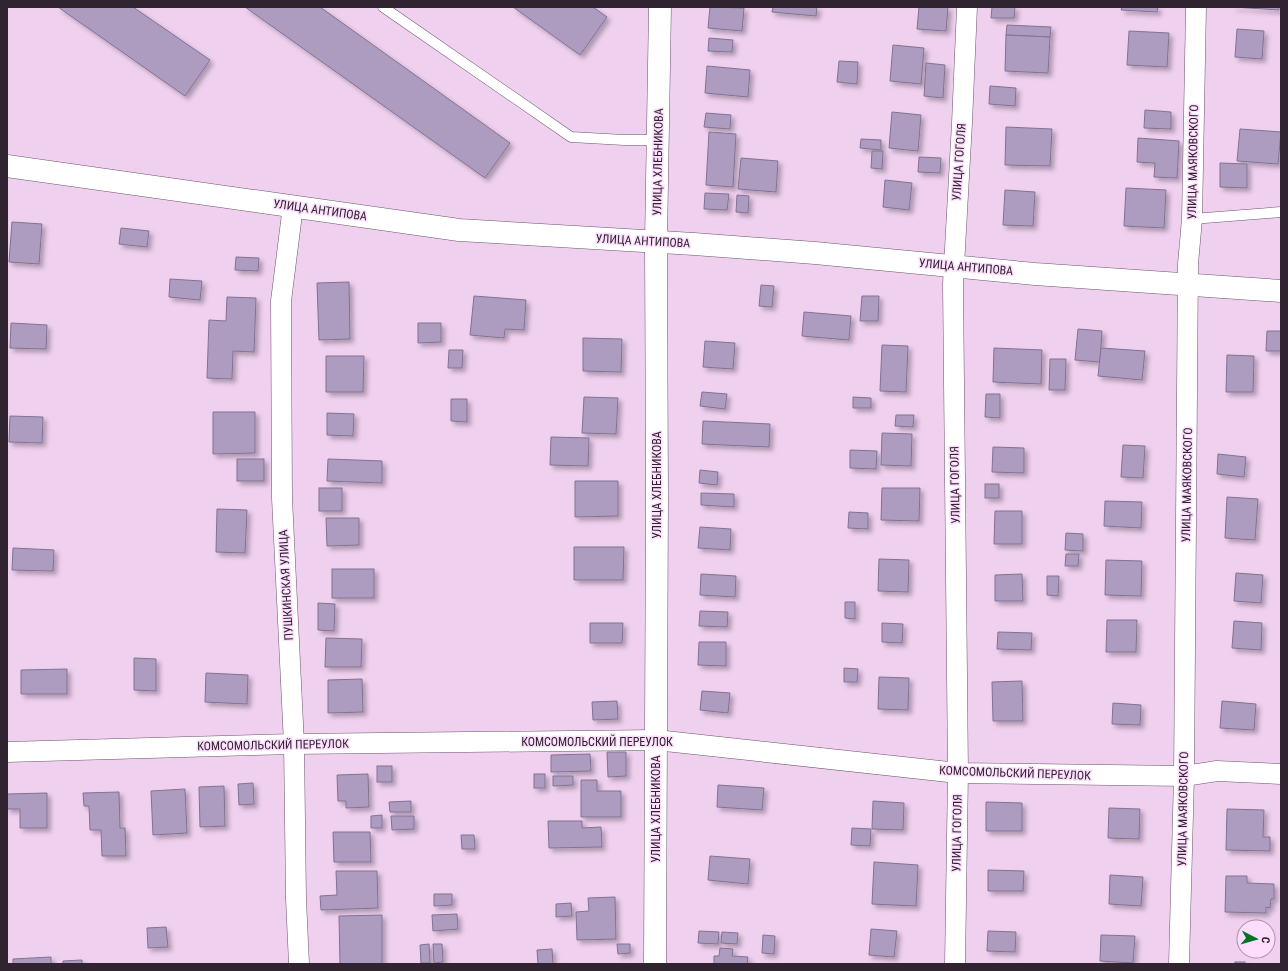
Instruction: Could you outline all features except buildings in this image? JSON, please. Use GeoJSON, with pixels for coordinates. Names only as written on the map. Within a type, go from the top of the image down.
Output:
{"type":"FeatureCollection","features":[{"type":"Feature","properties":{"kind":"main road","name":"УЛИЦА ХЛЕБНИКОВА"},"geometry":{"type":"LineString","coordinates":[[656,964],[656,241],[659,140],[660,7]]}},
{"type":"Feature","properties":{"kind":"main road","name":"УЛИЦА АНТИПОВА"},"geometry":{"type":"LineString","coordinates":[[7,166],[458,230],[656,241],[815,253],[1035,274],[1281,291]]}},
{"type":"Feature","properties":{"kind":"street","name":"УЛИЦА ГОГОЛЯ"},"geometry":{"type":"LineString","coordinates":[[955,964],[958,773],[953,284],[967,7]]}},
{"type":"Feature","properties":{"kind":"street","name":"УЛИЦА МАЯКОВСКОГО"},"geometry":{"type":"LineString","coordinates":[[1179,964],[1184,776],[1188,264],[1192,219],[1196,7]]}},
{"type":"Feature","properties":{"kind":"street","name":"ПУШКИНСКАЯ УЛИЦА"},"geometry":{"type":"LineString","coordinates":[[293,206],[281,309],[282,498],[294,744],[296,891],[299,964]]}},
{"type":"Feature","properties":{"kind":"street","name":"КОМСОМОЛЬСКИЙ ПЕРЕУЛОК"},"geometry":{"type":"LineString","coordinates":[[7,752],[294,744],[656,740],[958,773],[1184,776],[1217,771],[1281,774]]}},
{"type":"Feature","properties":{"kind":"lane"},"geometry":{"type":"LineString","coordinates":[[383,7],[571,137],[659,140]]}},
{"type":"Feature","properties":{"kind":"lane"},"geometry":{"type":"LineString","coordinates":[[1192,219],[1281,212]]}}]}
